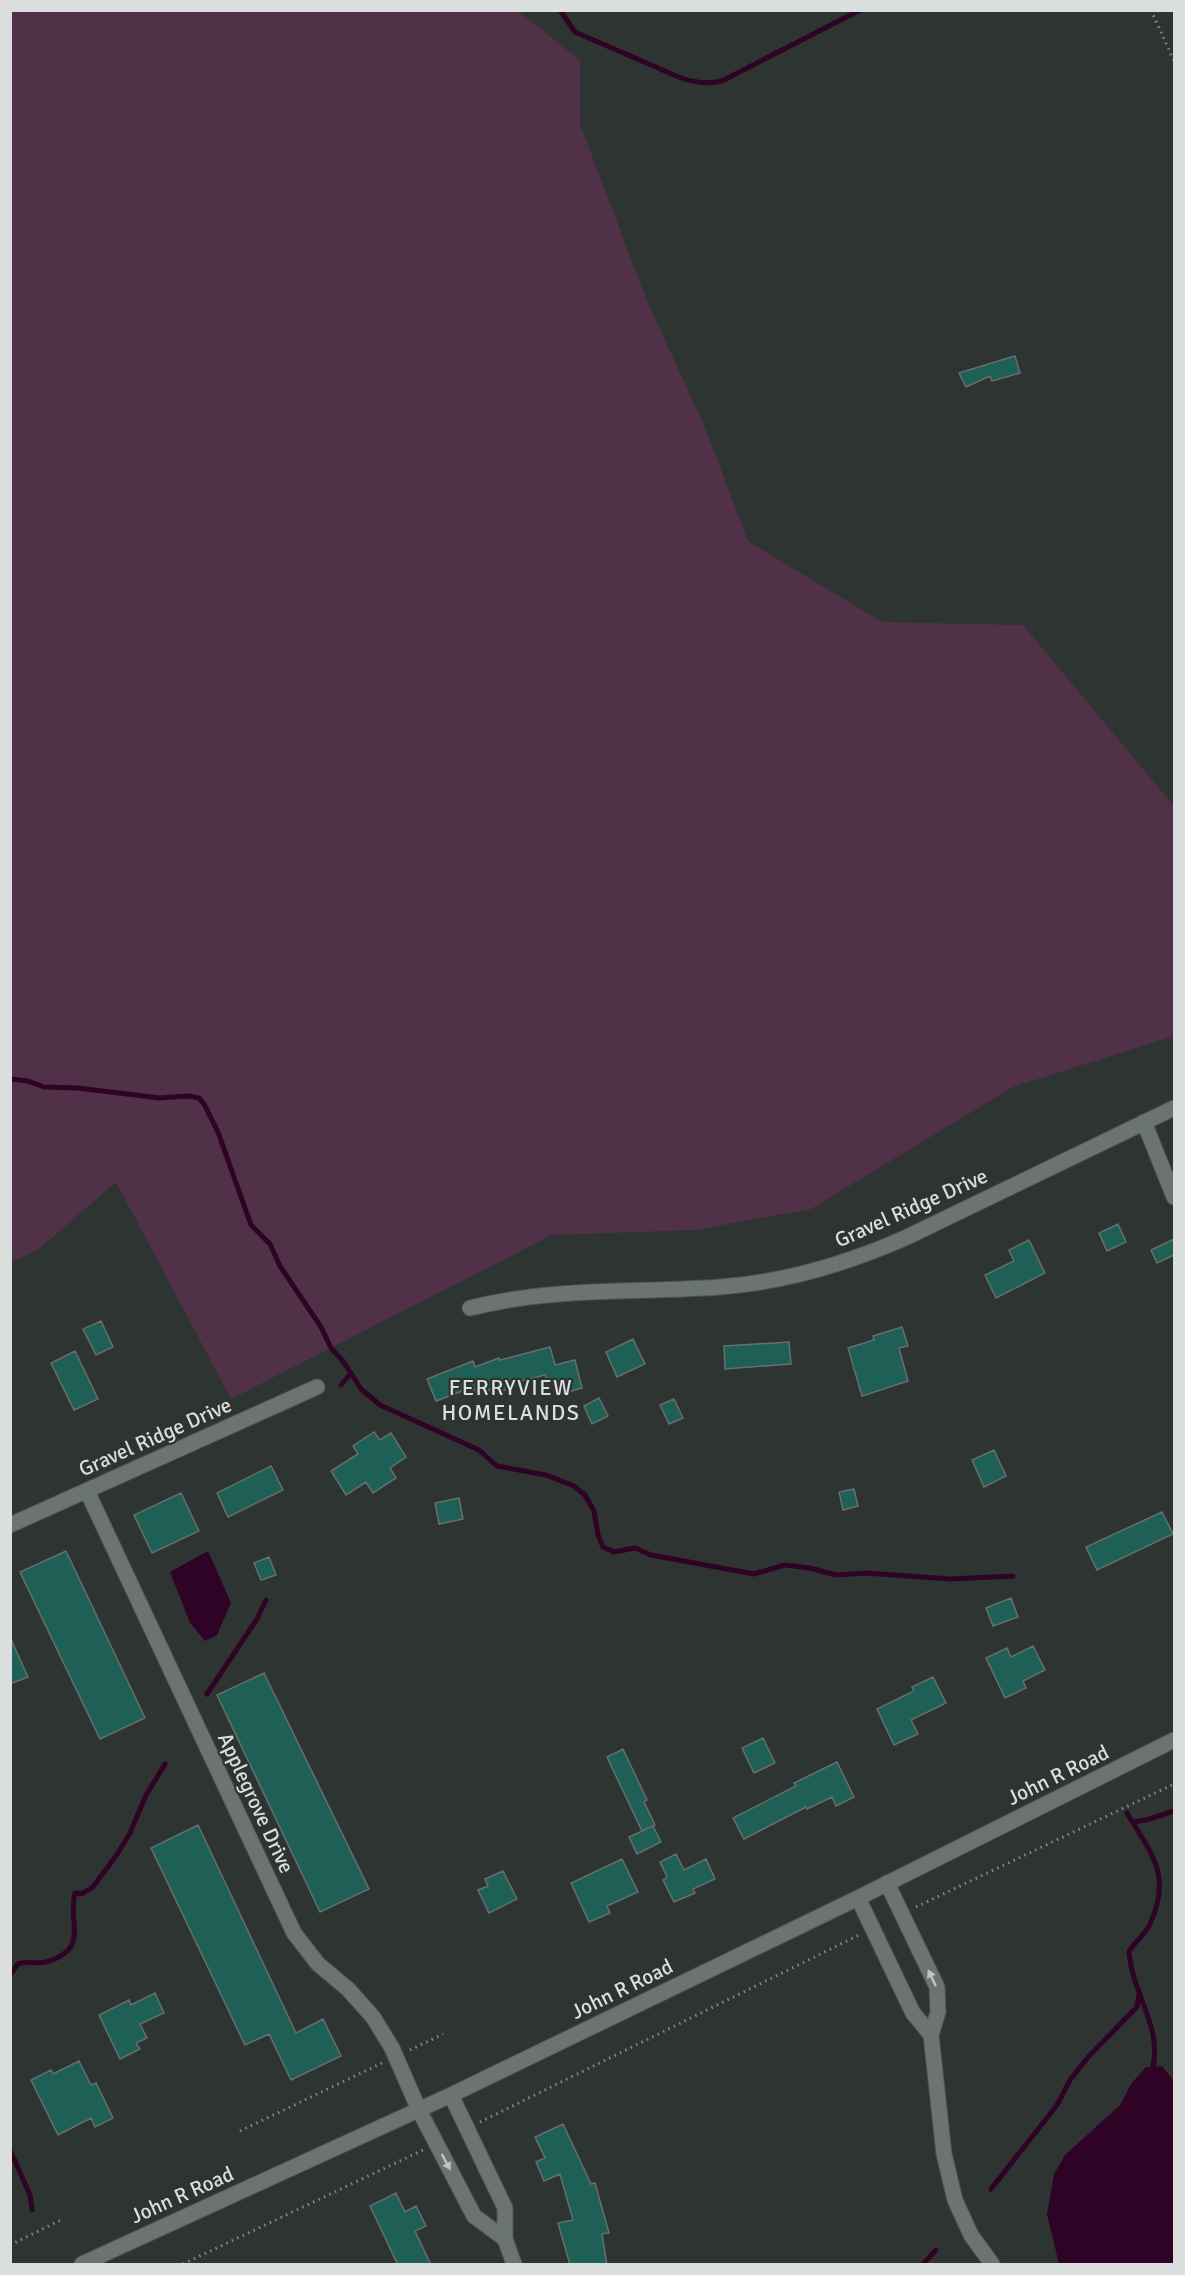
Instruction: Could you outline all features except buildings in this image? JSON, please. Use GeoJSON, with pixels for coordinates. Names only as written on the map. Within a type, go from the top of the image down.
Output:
{"type":"FeatureCollection","features":[{"type":"Feature","properties":{"kind":"street","name":"Gravel Ridge Drive"},"geometry":{"type":"LineString","coordinates":[[470,1308],[541,1294],[722,1286],[771,1280],[833,1266],[862,1257],[905,1238],[1174,1108]]}},
{"type":"Feature","properties":{"kind":"street"},"geometry":{"type":"LineString","coordinates":[[1144,1122],[1174,1197]]}},
{"type":"Feature","properties":{"kind":"street","name":"Gravel Ridge Drive"},"geometry":{"type":"LineString","coordinates":[[10,1525],[317,1387]]}},
{"type":"Feature","properties":{"kind":"street","name":"Applegrove Drive"},"geometry":{"type":"LineString","coordinates":[[87,1491],[294,1933],[318,1964],[348,1989],[373,2017],[396,2056],[419,2110],[474,2216],[505,2239]]}},
{"type":"Feature","properties":{"kind":"street","name":"John R Road"},"geometry":{"type":"LineString","coordinates":[[82,2265],[452,2095],[858,1898],[1174,1740]]}},
{"type":"Feature","properties":{"kind":"street"},"geometry":{"type":"LineString","coordinates":[[887,1883],[937,1987],[938,2012],[931,2035],[944,2154],[956,2200],[971,2235],[992,2265]]}},
{"type":"Feature","properties":{"kind":"street"},"geometry":{"type":"LineString","coordinates":[[858,1898],[913,2013],[931,2035]]}},
{"type":"Feature","properties":{"kind":"street"},"geometry":{"type":"LineString","coordinates":[[452,2095],[506,2208],[505,2239],[514,2265]]}},
{"type":"Feature","properties":{"kind":"path"},"geometry":{"type":"LineString","coordinates":[[1151,10],[1174,61]]}},
{"type":"Feature","properties":{"kind":"path"},"geometry":{"type":"LineString","coordinates":[[902,1914],[1174,1784]]}},
{"type":"Feature","properties":{"kind":"path"},"geometry":{"type":"LineString","coordinates":[[467,2128],[873,1929]]}},
{"type":"Feature","properties":{"kind":"path"},"geometry":{"type":"LineString","coordinates":[[240,2131],[443,2034]]}},
{"type":"Feature","properties":{"kind":"path"},"geometry":{"type":"LineString","coordinates":[[183,2265],[437,2144]]}},
{"type":"Feature","properties":{"kind":"path"},"geometry":{"type":"LineString","coordinates":[[10,2245],[61,2220]]}},
{"type":"Feature","properties":{"kind":"shaded area"},"geometry":{"type":"Polygon","coordinates":[[[10,11],[518,11],[580,60],[580,124],[647,301],[705,427],[748,541],[882,622],[1023,625],[1174,806],[1174,1036],[1013,1087],[811,1209],[695,1230],[552,1235],[231,1399],[116,1182],[38,1250],[11,1262],[10,11]]]}},
{"type":"Feature","properties":{"kind":"shaded area"},"geometry":{"type":"Polygon","coordinates":[[[208,1551],[231,1603],[217,1635],[205,1641],[190,1623],[170,1572],[208,1551]]]}},
{"type":"Feature","properties":{"kind":"shaded area"},"geometry":{"type":"Polygon","coordinates":[[[1162,2066],[1174,2081],[1174,2264],[1059,2264],[1047,2214],[1054,2174],[1065,2155],[1120,2105],[1131,2084],[1146,2067],[1162,2066]]]}},
{"type":"Feature","properties":{"kind":"waterway"},"geometry":{"type":"LineString","coordinates":[[560,10],[575,32],[681,78],[707,83],[722,81],[860,10]]}},
{"type":"Feature","properties":{"kind":"waterway"},"geometry":{"type":"LineString","coordinates":[[10,1079],[28,1081],[44,1087],[78,1088],[159,1098],[189,1096],[199,1098],[218,1132],[251,1225],[270,1244],[280,1266],[321,1327],[331,1348],[343,1361],[361,1389],[380,1405],[479,1450],[497,1466],[546,1475],[574,1486],[585,1495],[594,1511],[598,1535],[603,1547],[614,1552],[635,1548],[651,1555],[754,1574],[785,1565],[810,1568],[836,1575],[866,1573],[950,1579],[1013,1576]]}},
{"type":"Feature","properties":{"kind":"waterway"},"geometry":{"type":"LineString","coordinates":[[341,1385],[351,1373]]}},
{"type":"Feature","properties":{"kind":"waterway"},"geometry":{"type":"LineString","coordinates":[[207,1694],[257,1619],[266,1600]]}},
{"type":"Feature","properties":{"kind":"waterway"},"geometry":{"type":"LineString","coordinates":[[10,1975],[18,1964],[46,1962],[68,1950],[73,1942],[74,1934],[75,1893],[81,1894],[92,1888],[116,1856],[130,1833],[146,1795],[165,1764]]}},
{"type":"Feature","properties":{"kind":"waterway"},"geometry":{"type":"LineString","coordinates":[[1133,1822],[1174,1811]]}},
{"type":"Feature","properties":{"kind":"waterway"},"geometry":{"type":"LineString","coordinates":[[1127,1813],[1151,1854],[1159,1879],[1156,1909],[1149,1926],[1129,1952],[1131,1967],[1154,2040],[1155,2055],[1152,2071]]}},
{"type":"Feature","properties":{"kind":"waterway"},"geometry":{"type":"LineString","coordinates":[[991,2189],[1057,2105],[1070,2080],[1089,2056],[1137,2007],[1139,1994]]}},
{"type":"Feature","properties":{"kind":"waterway"},"geometry":{"type":"LineString","coordinates":[[10,2150],[30,2195],[32,2210]]}},
{"type":"Feature","properties":{"kind":"waterway"},"geometry":{"type":"LineString","coordinates":[[923,2264],[936,2250]]}},
{"type":"Feature","properties":{"kind":"district","name":"FERRYVIEW HOMELANDS"},"geometry":{"type":"Point","coordinates":[511,1400]}}]}
